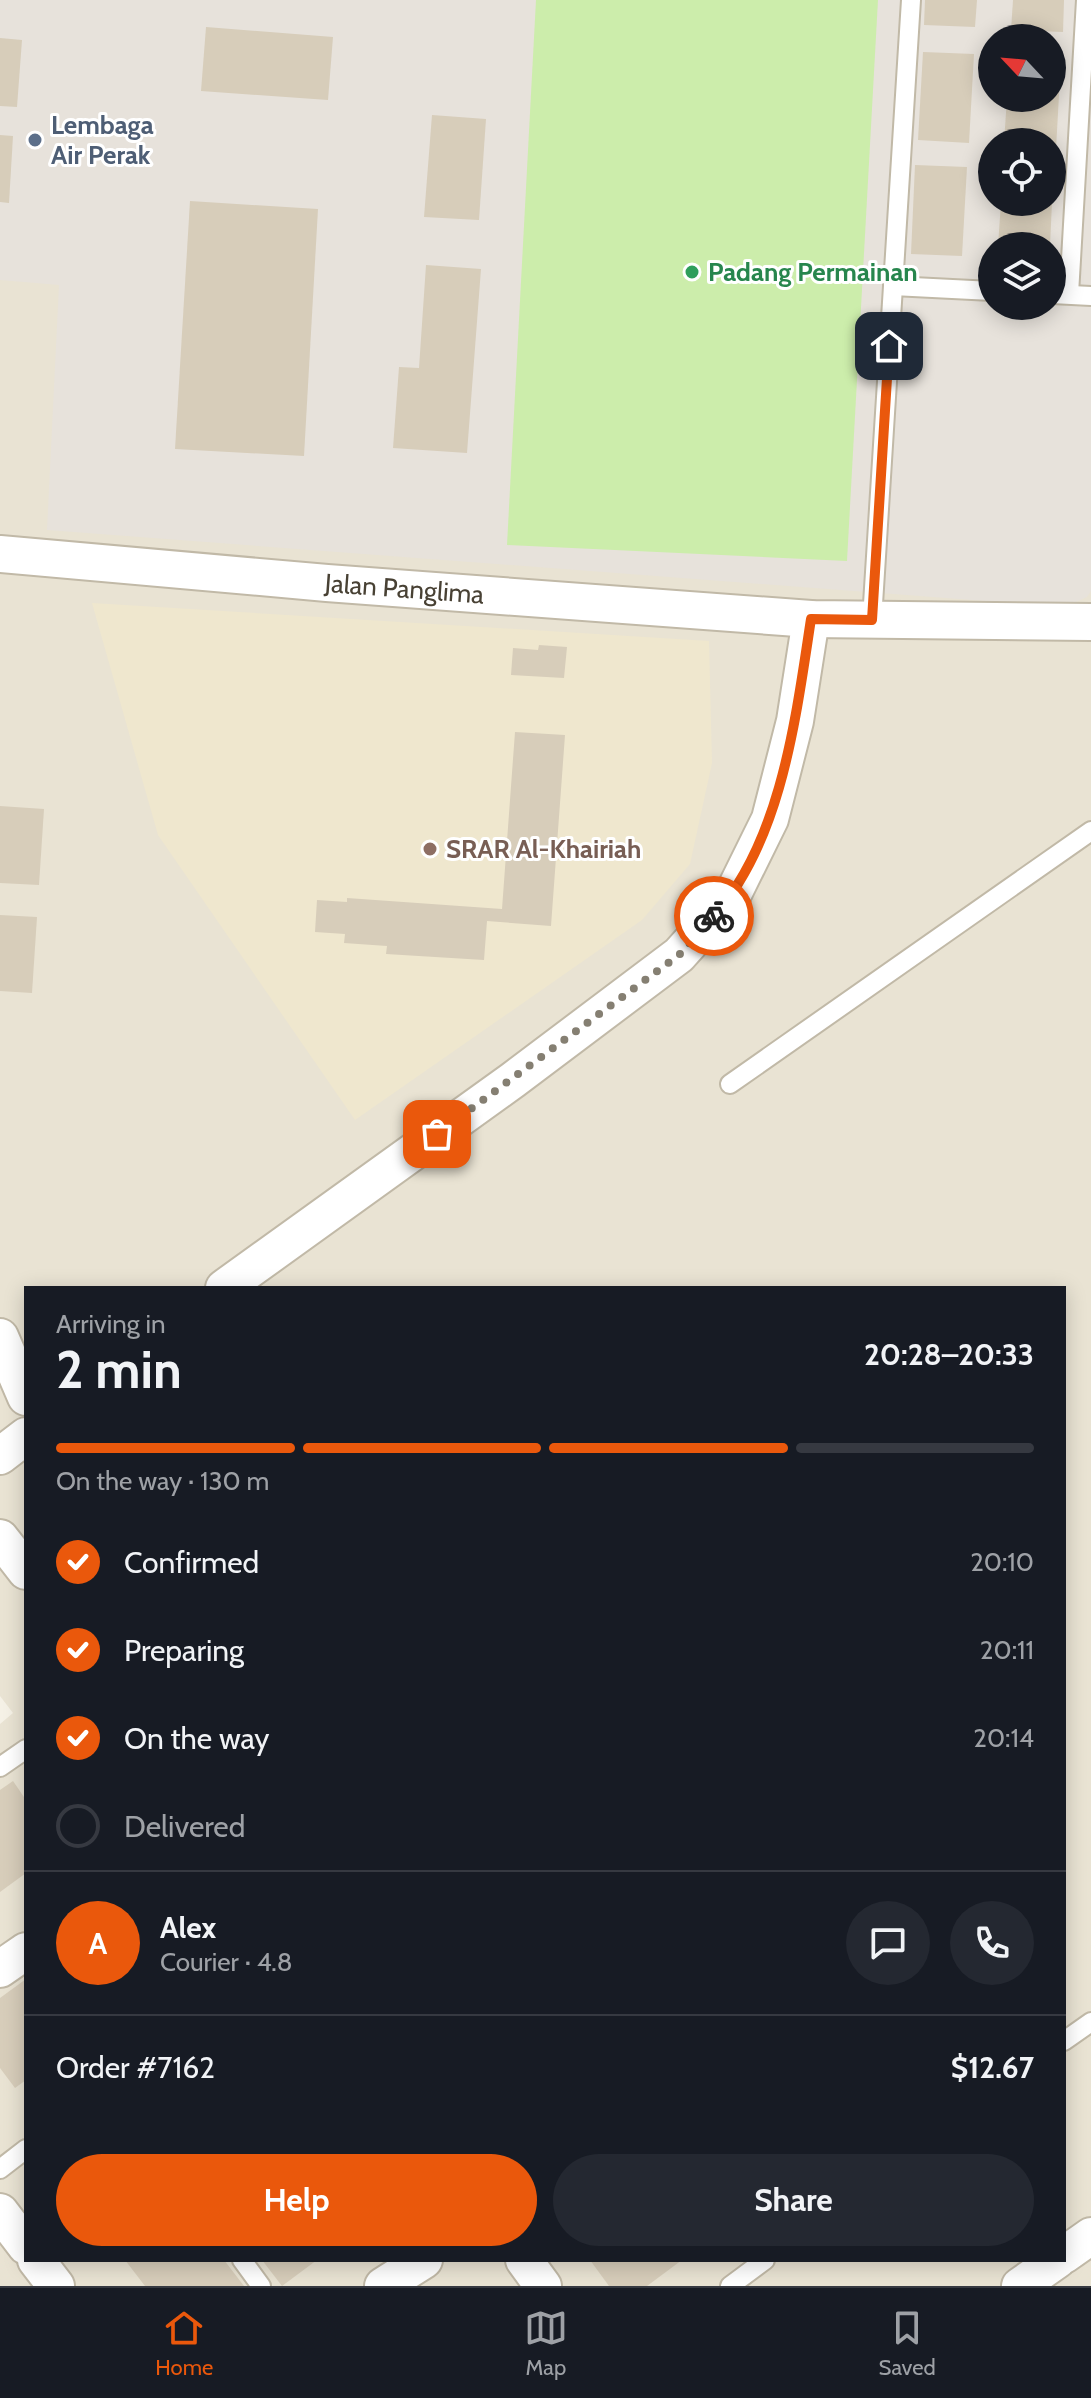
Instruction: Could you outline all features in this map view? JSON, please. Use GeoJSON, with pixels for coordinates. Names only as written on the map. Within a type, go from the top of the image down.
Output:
{"type":"FeatureCollection","features":[{"type":"Feature","properties":{"kind":"street","name":"Jalan Panglima"},"geometry":{"type":"LineString","coordinates":[[0,554],[327,583],[811,619],[1091,622]]}},
{"type":"Feature","properties":{"kind":"street"},"geometry":{"type":"LineString","coordinates":[[227,1286],[513,1080],[679,955],[732,896],[770,819],[795,721],[811,619]]}},
{"type":"Feature","properties":{"kind":"street"},"geometry":{"type":"LineString","coordinates":[[0,1337],[24,1392]]}},
{"type":"Feature","properties":{"kind":"street"},"geometry":{"type":"LineString","coordinates":[[0,1456],[24,1438]]}},
{"type":"Feature","properties":{"kind":"street"},"geometry":{"type":"LineString","coordinates":[[0,1538],[24,1568]]}},
{"type":"Feature","properties":{"kind":"street"},"geometry":{"type":"LineString","coordinates":[[0,1969],[24,1952]]}},
{"type":"Feature","properties":{"kind":"street"},"geometry":{"type":"LineString","coordinates":[[0,2212],[24,2243]]}},
{"type":"Feature","properties":{"kind":"street"},"geometry":{"type":"LineString","coordinates":[[1066,2254],[1091,2236]]}},
{"type":"Feature","properties":{"kind":"street"},"geometry":{"type":"LineString","coordinates":[[38,2262],[56,2286]]}},
{"type":"Feature","properties":{"kind":"street"},"geometry":{"type":"LineString","coordinates":[[383,2286],[421,2262]]}},
{"type":"Feature","properties":{"kind":"street"},"geometry":{"type":"LineString","coordinates":[[525,2262],[543,2286]]}},
{"type":"Feature","properties":{"kind":"street"},"geometry":{"type":"LineString","coordinates":[[1020,2286],[1054,2262]]}},
{"type":"Feature","properties":{"kind":"lane"},"geometry":{"type":"LineString","coordinates":[[872,620],[911,0]]}},
{"type":"Feature","properties":{"kind":"lane"},"geometry":{"type":"LineString","coordinates":[[1065,232],[1086,0]]}},
{"type":"Feature","properties":{"kind":"lane"},"geometry":{"type":"LineString","coordinates":[[893,286],[978,290]]}},
{"type":"Feature","properties":{"kind":"lane"},"geometry":{"type":"LineString","coordinates":[[1066,294],[1091,296]]}},
{"type":"Feature","properties":{"kind":"lane"},"geometry":{"type":"LineString","coordinates":[[730,1084],[1091,831]]}},
{"type":"Feature","properties":{"kind":"lane"},"geometry":{"type":"LineString","coordinates":[[0,1767],[24,1750]]}},
{"type":"Feature","properties":{"kind":"lane"},"geometry":{"type":"LineString","coordinates":[[1066,2040],[1091,2022]]}},
{"type":"Feature","properties":{"kind":"lane"},"geometry":{"type":"LineString","coordinates":[[0,2169],[24,2151]]}},
{"type":"Feature","properties":{"kind":"lane"},"geometry":{"type":"LineString","coordinates":[[243,2262],[261,2286]]}},
{"type":"Feature","properties":{"kind":"lane"},"geometry":{"type":"LineString","coordinates":[[730,2286],[762,2262]]}},
{"type":"Feature","properties":{"kind":"shaded area"},"geometry":{"type":"Polygon","coordinates":[[[0,0],[1091,0],[1091,2286],[0,2286],[0,1724],[13,1713],[0,1696],[0,0]]]}},
{"type":"Feature","properties":{"kind":"shaded area"},"geometry":{"type":"Polygon","coordinates":[[[0,0],[1091,0],[1091,591],[1087,597],[1065,607],[47,530],[59,285],[0,280],[0,0]]]}},
{"type":"Feature","properties":{"kind":"shaded area","name":"SRAR Al-Khairiah"},"geometry":{"type":"Polygon","coordinates":[[[92,603],[709,641],[712,763],[690,864],[642,920],[355,1120],[158,835],[92,603]]]}},
{"type":"Feature","properties":{"kind":"green space","name":"Padang Permainan"},"geometry":{"type":"Polygon","coordinates":[[[536,0],[878,0],[847,561],[507,545],[536,0]]]}},
{"type":"Feature","properties":{"kind":"building"},"geometry":{"type":"Polygon","coordinates":[[[925,0],[977,0],[975,27],[924,25],[925,0]]]}},
{"type":"Feature","properties":{"kind":"building"},"geometry":{"type":"Polygon","coordinates":[[[1013,0],[1064,0],[1063,24],[1011,24],[1013,0]]]}},
{"type":"Feature","properties":{"kind":"building"},"geometry":{"type":"Polygon","coordinates":[[[206,27],[333,37],[328,100],[201,91],[206,27]]]}},
{"type":"Feature","properties":{"kind":"building"},"geometry":{"type":"Polygon","coordinates":[[[0,38],[22,40],[17,107],[0,106],[0,38]]]}},
{"type":"Feature","properties":{"kind":"building"},"geometry":{"type":"Polygon","coordinates":[[[923,52],[974,54],[969,143],[918,140],[923,52]]]}},
{"type":"Feature","properties":{"kind":"building"},"geometry":{"type":"Polygon","coordinates":[[[1006,112],[1058,112],[1057,128],[1005,128],[1006,112]]]}},
{"type":"Feature","properties":{"kind":"building"},"geometry":{"type":"Polygon","coordinates":[[[432,115],[486,119],[479,220],[424,217],[432,115]]]}},
{"type":"Feature","properties":{"kind":"building"},"geometry":{"type":"Polygon","coordinates":[[[0,135],[13,136],[9,203],[0,202],[0,135]]]}},
{"type":"Feature","properties":{"kind":"building"},"geometry":{"type":"Polygon","coordinates":[[[915,165],[967,167],[962,256],[911,254],[915,165]]]}},
{"type":"Feature","properties":{"kind":"building"},"geometry":{"type":"Polygon","coordinates":[[[190,201],[318,209],[304,456],[175,449],[190,201]]]}},
{"type":"Feature","properties":{"kind":"building"},"geometry":{"type":"Polygon","coordinates":[[[1000,216],[1051,216],[1051,232],[999,232],[1000,216]]]}},
{"type":"Feature","properties":{"kind":"building"},"geometry":{"type":"Polygon","coordinates":[[[426,265],[481,269],[467,453],[393,448],[399,367],[419,368],[426,265]]]}},
{"type":"Feature","properties":{"kind":"building"},"geometry":{"type":"Polygon","coordinates":[[[539,645],[567,647],[564,678],[511,675],[513,648],[538,650],[539,645]]]}},
{"type":"Feature","properties":{"kind":"building"},"geometry":{"type":"Polygon","coordinates":[[[515,732],[565,735],[551,926],[487,921],[484,960],[386,954],[387,946],[344,943],[345,934],[315,932],[317,900],[347,902],[347,898],[502,909],[515,732]]]}},
{"type":"Feature","properties":{"kind":"building"},"geometry":{"type":"Polygon","coordinates":[[[0,806],[44,809],[39,885],[0,883],[0,806]]]}},
{"type":"Feature","properties":{"kind":"building"},"geometry":{"type":"Polygon","coordinates":[[[0,915],[37,917],[32,993],[0,991],[0,915]]]}},
{"type":"Feature","properties":{"kind":"building"},"geometry":{"type":"Polygon","coordinates":[[[13,1781],[24,1797],[24,1874],[0,1892],[0,1790],[13,1781]]]}},
{"type":"Feature","properties":{"kind":"building"},"geometry":{"type":"Polygon","coordinates":[[[24,1980],[24,2081],[15,2088],[0,2068],[0,1998],[24,1980]]]}},
{"type":"Feature","properties":{"kind":"building"},"geometry":{"type":"Polygon","coordinates":[[[127,2262],[226,2262],[244,2286],[145,2286],[127,2262]]]}},
{"type":"Feature","properties":{"kind":"building"},"geometry":{"type":"Polygon","coordinates":[[[264,2262],[314,2262],[282,2286],[264,2262]]]}},
{"type":"Feature","properties":{"kind":"building"},"geometry":{"type":"Polygon","coordinates":[[[591,2262],[679,2262],[647,2286],[609,2286],[591,2262]]]}},
{"type":"Feature","properties":{"kind":"way so far"},"geometry":{"type":"LineString","coordinates":[[437,1134],[679,955],[714,916]]}},
{"type":"Feature","properties":{"kind":"place","name":"Lembaga Air Perak"},"geometry":{"type":"Point","coordinates":[35,140]}},
{"type":"Feature","properties":{"kind":"place","name":"Padang Permainan"},"geometry":{"type":"Point","coordinates":[692,272]}},
{"type":"Feature","properties":{"kind":"place","name":"SRAR Al-Khairiah"},"geometry":{"type":"Point","coordinates":[430,849]}},
{"type":"Feature","properties":{"kind":"route"},"geometry":{"type":"LineString","coordinates":[[714,916],[732,896],[770,819],[795,721],[811,619],[872,620],[889,346]]}}]}
